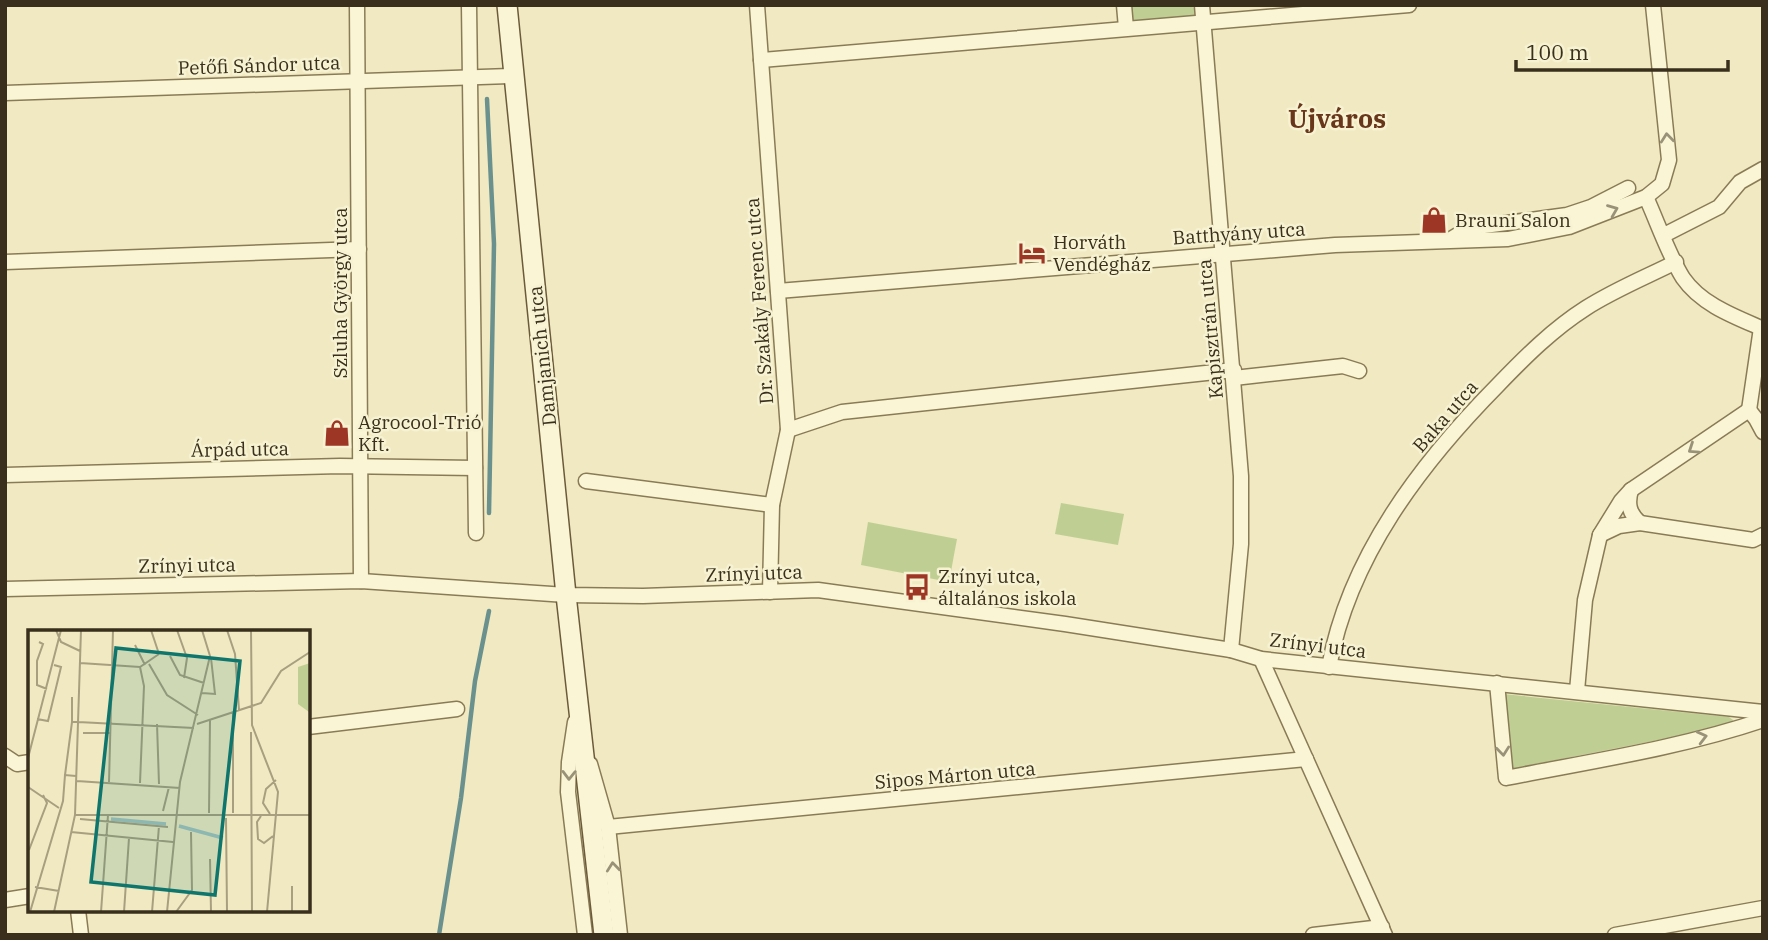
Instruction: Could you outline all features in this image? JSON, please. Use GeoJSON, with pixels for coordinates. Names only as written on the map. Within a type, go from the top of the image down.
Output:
{"type":"FeatureCollection","features":[{"type":"Feature","properties":{"kind":"street","name":"Szluha György utca"},"geometry":{"type":"LineString","coordinates":[[357,5],[361,581]]}},
{"type":"Feature","properties":{"kind":"street"},"geometry":{"type":"LineString","coordinates":[[469,5],[476,533]]}},
{"type":"Feature","properties":{"kind":"street","name":"Damjanich utca"},"geometry":{"type":"LineString","coordinates":[[507,5],[582,746],[620,935]]}},
{"type":"Feature","properties":{"kind":"street","name":"Dr. Szakály Ferenc utca"},"geometry":{"type":"LineString","coordinates":[[757,5],[788,430],[772,505],[770,592]]}},
{"type":"Feature","properties":{"kind":"street"},"geometry":{"type":"LineString","coordinates":[[1124,5],[1126,29]]}},
{"type":"Feature","properties":{"kind":"street","name":"Kapisztrán utca"},"geometry":{"type":"LineString","coordinates":[[1202,5],[1241,476],[1241,544],[1231,650]]}},
{"type":"Feature","properties":{"kind":"street"},"geometry":{"type":"LineString","coordinates":[[761,60],[1409,5]]}},
{"type":"Feature","properties":{"kind":"street"},"geometry":{"type":"LineString","coordinates":[[1577,691],[1586,600],[1600,535],[1620,501],[1631,490],[1749,410],[1762,328],[1729,315],[1700,296],[1683,278],[1646,197],[1662,184],[1669,160],[1653,5]]}},
{"type":"Feature","properties":{"kind":"street","name":"Petőfi Sándor utca"},"geometry":{"type":"LineString","coordinates":[[5,93],[513,76]]}},
{"type":"Feature","properties":{"kind":"street"},"geometry":{"type":"LineString","coordinates":[[1664,235],[1719,207],[1740,182],[1763,169]]}},
{"type":"Feature","properties":{"kind":"street","name":"Batthyány utca"},"geometry":{"type":"LineString","coordinates":[[1451,239],[1469,228],[1567,215],[1591,207],[1628,188]]}},
{"type":"Feature","properties":{"kind":"street","name":"Batthyány utca"},"geometry":{"type":"LineString","coordinates":[[778,291],[1223,253],[1451,239],[1508,239],[1547,232],[1588,220],[1646,197]]}},
{"type":"Feature","properties":{"kind":"street"},"geometry":{"type":"LineString","coordinates":[[5,262],[359,249]]}},
{"type":"Feature","properties":{"kind":"street","name":"Baka utca"},"geometry":{"type":"LineString","coordinates":[[1329,667],[1337,631],[1368,555],[1387,520],[1461,423],[1546,338],[1586,308],[1676,262]]}},
{"type":"Feature","properties":{"kind":"street"},"geometry":{"type":"LineString","coordinates":[[788,430],[842,412],[1234,374],[1343,366],[1359,371]]}},
{"type":"Feature","properties":{"kind":"street"},"geometry":{"type":"LineString","coordinates":[[1749,410],[1763,432]]}},
{"type":"Feature","properties":{"kind":"street","name":"Árpád utca"},"geometry":{"type":"LineString","coordinates":[[5,475],[175,469],[475,468]]}},
{"type":"Feature","properties":{"kind":"street"},"geometry":{"type":"LineString","coordinates":[[586,481],[772,505]]}},
{"type":"Feature","properties":{"kind":"street"},"geometry":{"type":"LineString","coordinates":[[1631,490],[1628,499],[1630,510],[1640,523]]}},
{"type":"Feature","properties":{"kind":"street"},"geometry":{"type":"LineString","coordinates":[[1600,535],[1619,526],[1640,523],[1753,540],[1763,535]]}},
{"type":"Feature","properties":{"kind":"street","name":"Zrínyi utca"},"geometry":{"type":"LineString","coordinates":[[5,589],[361,581],[566,595],[643,596],[818,590],[1065,624],[1231,650],[1262,659],[1763,712]]}},
{"type":"Feature","properties":{"kind":"street"},"geometry":{"type":"LineString","coordinates":[[1262,659],[1384,931],[1313,935]]}},
{"type":"Feature","properties":{"kind":"street"},"geometry":{"type":"LineString","coordinates":[[1497,683],[1506,778],[1644,751],[1763,720]]}},
{"type":"Feature","properties":{"kind":"street","name":"Damjanich utca"},"geometry":{"type":"LineString","coordinates":[[578,707],[569,762],[568,792],[584,935]]}},
{"type":"Feature","properties":{"kind":"street"},"geometry":{"type":"LineString","coordinates":[[310,727],[457,709]]}},
{"type":"Feature","properties":{"kind":"street"},"geometry":{"type":"LineString","coordinates":[[5,756],[17,764],[28,762]]}},
{"type":"Feature","properties":{"kind":"street","name":"Sipos Márton utca"},"geometry":{"type":"LineString","coordinates":[[599,826],[1306,759]]}},
{"type":"Feature","properties":{"kind":"street","name":"Damjanich utca"},"geometry":{"type":"LineString","coordinates":[[599,826],[604,935]]}},
{"type":"Feature","properties":{"kind":"street"},"geometry":{"type":"LineString","coordinates":[[5,900],[28,896]]}},
{"type":"Feature","properties":{"kind":"street"},"geometry":{"type":"LineString","coordinates":[[1615,935],[1763,908]]}},
{"type":"Feature","properties":{"kind":"street"},"geometry":{"type":"LineString","coordinates":[[78,912],[81,935]]}},
{"type":"Feature","properties":{"kind":"green space"},"geometry":{"type":"Polygon","coordinates":[[[1128,5],[1187,5],[1195,8],[1195,19],[1129,25],[1128,5]]]}},
{"type":"Feature","properties":{"kind":"green space"},"geometry":{"type":"Polygon","coordinates":[[[1061,503],[1124,514],[1118,545],[1055,534],[1061,503]]]}},
{"type":"Feature","properties":{"kind":"green space"},"geometry":{"type":"Polygon","coordinates":[[[868,522],[957,539],[949,582],[861,565],[868,522]]]}},
{"type":"Feature","properties":{"kind":"green space"},"geometry":{"type":"Polygon","coordinates":[[[1503,694],[1729,717],[1733,720],[1730,726],[1510,769],[1503,694]]]}},
{"type":"Feature","properties":{"kind":"waterway"},"geometry":{"type":"LineString","coordinates":[[487,99],[494,244],[489,513]]}},
{"type":"Feature","properties":{"kind":"waterway"},"geometry":{"type":"LineString","coordinates":[[439,935],[461,798],[475,681],[489,611]]}},
{"type":"Feature","properties":{"kind":"place","name":"Brauni Salon"},"geometry":{"type":"Point","coordinates":[1434,220]}},
{"type":"Feature","properties":{"kind":"place","name":"Horváth Vendégház"},"geometry":{"type":"Point","coordinates":[1032,253]}},
{"type":"Feature","properties":{"kind":"place","name":"Agrocool-Trió Kft."},"geometry":{"type":"Point","coordinates":[337,433]}},
{"type":"Feature","properties":{"kind":"place","name":"Zrínyi utca, általános iskola"},"geometry":{"type":"Point","coordinates":[917,587]}},
{"type":"Feature","properties":{"kind":"district","name":"Újváros"},"geometry":{"type":"Point","coordinates":[1337,118]}}]}
